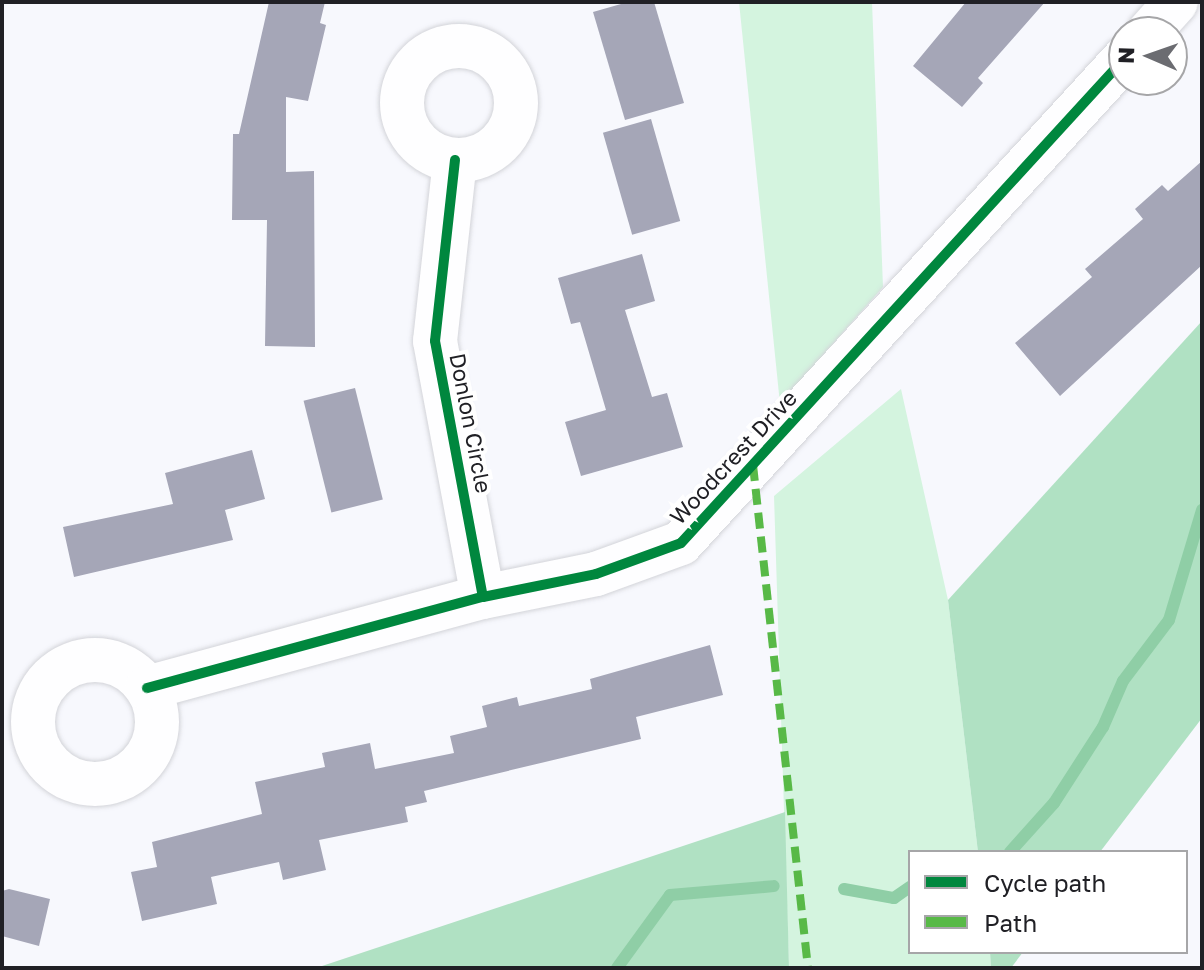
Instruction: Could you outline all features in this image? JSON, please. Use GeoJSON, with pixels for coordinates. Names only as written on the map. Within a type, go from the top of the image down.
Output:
{"type":"FeatureCollection","features":[{"type":"Feature","properties":{"kind":"street","name":"Woodcrest Drive"},"geometry":{"type":"LineString","coordinates":[[147,688],[483,597],[596,574],[681,543],[1108,76]]}},
{"type":"Feature","properties":{"kind":"street","name":"Donlon Circle"},"geometry":{"type":"LineString","coordinates":[[455,160],[435,341],[483,597]]}},
{"type":"Feature","properties":{"kind":"green space"},"geometry":{"type":"Polygon","coordinates":[[[739,2],[872,2],[883,287],[780,404],[739,2]]]}},
{"type":"Feature","properties":{"kind":"green space"},"geometry":{"type":"Polygon","coordinates":[[[1202,321],[1202,718],[1102,850],[978,850],[948,600],[1202,321]]]}},
{"type":"Feature","properties":{"kind":"green space"},"geometry":{"type":"Polygon","coordinates":[[[901,389],[948,600],[978,850],[908,850],[908,954],[990,954],[991,968],[789,968],[774,496],[901,389]]]}},
{"type":"Feature","properties":{"kind":"green space"},"geometry":{"type":"Polygon","coordinates":[[[785,812],[789,968],[316,968],[785,812]]]}},
{"type":"Feature","properties":{"kind":"green space"},"geometry":{"type":"Polygon","coordinates":[[[990,954],[1022,954],[1011,968],[991,968],[990,954]]]}},
{"type":"Feature","properties":{"kind":"building"},"geometry":{"type":"Polygon","coordinates":[[[269,2],[325,2],[320,23],[326,25],[308,101],[286,97],[286,172],[314,171],[315,347],[265,346],[267,220],[232,220],[233,134],[239,134],[269,2]]]}},
{"type":"Feature","properties":{"kind":"building"},"geometry":{"type":"Polygon","coordinates":[[[628,2],[654,2],[684,103],[625,120],[593,12],[628,2]]]}},
{"type":"Feature","properties":{"kind":"building"},"geometry":{"type":"Polygon","coordinates":[[[966,2],[1045,2],[978,78],[983,83],[962,107],[913,66],[966,2]]]}},
{"type":"Feature","properties":{"kind":"building"},"geometry":{"type":"Polygon","coordinates":[[[651,119],[680,221],[632,235],[603,133],[651,119]]]}},
{"type":"Feature","properties":{"kind":"building"},"geometry":{"type":"Polygon","coordinates":[[[1202,161],[1202,265],[1060,396],[1015,343],[1092,277],[1085,269],[1143,219],[1135,209],[1162,185],[1168,191],[1202,161]]]}},
{"type":"Feature","properties":{"kind":"building"},"geometry":{"type":"Polygon","coordinates":[[[642,254],[655,301],[625,310],[652,397],[667,393],[683,447],[581,476],[565,422],[606,410],[580,322],[571,324],[558,278],[642,254]]]}},
{"type":"Feature","properties":{"kind":"building"},"geometry":{"type":"Polygon","coordinates":[[[355,388],[383,500],[331,512],[304,401],[355,388]]]}},
{"type":"Feature","properties":{"kind":"building"},"geometry":{"type":"Polygon","coordinates":[[[252,450],[265,499],[225,510],[233,540],[74,577],[63,527],[173,504],[165,473],[252,450]]]}},
{"type":"Feature","properties":{"kind":"building"},"geometry":{"type":"Polygon","coordinates":[[[710,645],[723,695],[636,717],[641,739],[424,791],[427,802],[405,807],[408,822],[319,840],[326,870],[283,880],[279,862],[211,877],[217,904],[142,921],[131,872],[157,867],[152,842],[262,814],[255,782],[325,767],[322,753],[370,743],[375,769],[454,753],[450,736],[487,727],[482,706],[517,697],[519,706],[592,689],[590,679],[710,645]]]}},
{"type":"Feature","properties":{"kind":"building"},"geometry":{"type":"Polygon","coordinates":[[[9,889],[50,899],[39,946],[2,936],[2,891],[9,889]]]}},
{"type":"Feature","properties":{"kind":"waterway"},"geometry":{"type":"LineString","coordinates":[[1012,850],[1054,803],[1103,727],[1123,681],[1169,620],[1202,510]]}},
{"type":"Feature","properties":{"kind":"waterway"},"geometry":{"type":"LineString","coordinates":[[617,968],[670,895],[774,886]]}},
{"type":"Feature","properties":{"kind":"waterway"},"geometry":{"type":"LineString","coordinates":[[844,889],[894,898],[908,888]]}},
{"type":"Feature","properties":{"kind":"marked path"},"geometry":{"type":"LineString","coordinates":[[753,465],[808,968]]}},
{"type":"Feature","properties":{"kind":"cycle path"},"geometry":{"type":"LineString","coordinates":[[147,688],[483,597],[596,574],[681,543],[1108,76]]}},
{"type":"Feature","properties":{"kind":"cycle path"},"geometry":{"type":"LineString","coordinates":[[455,160],[435,341],[483,597]]}}]}
